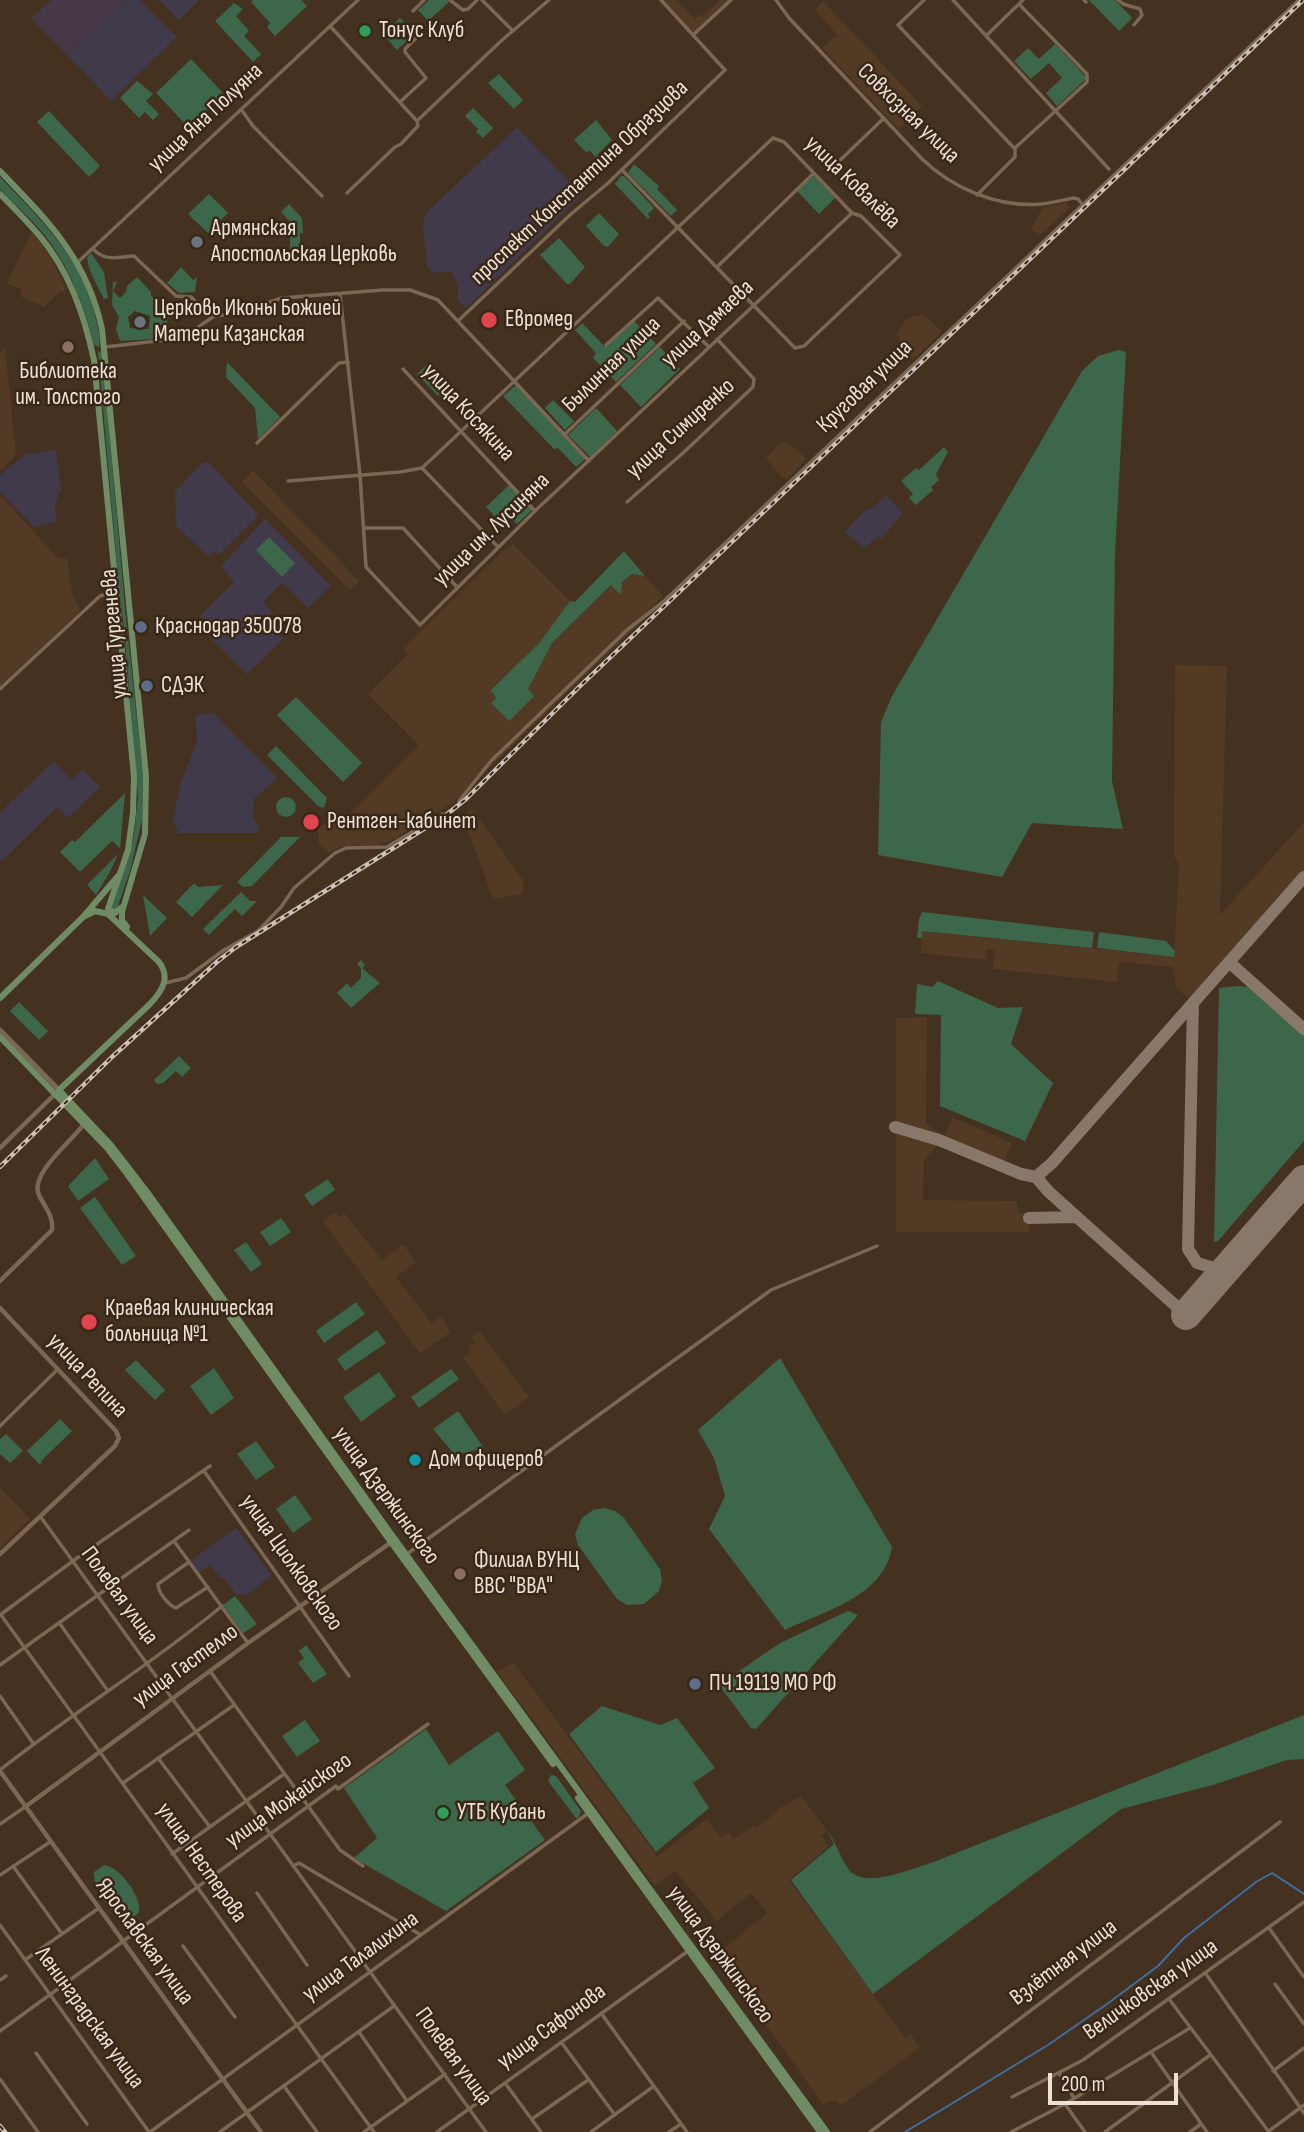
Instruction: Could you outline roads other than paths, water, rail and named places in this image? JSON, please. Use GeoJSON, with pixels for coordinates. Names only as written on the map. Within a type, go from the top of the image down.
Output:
{"type":"FeatureCollection","features":[{"type":"Feature","properties":{"kind":"main road","name":"улица Тургенева"},"geometry":{"type":"LineString","coordinates":[[0,171],[51,226],[78,262],[93,295],[103,334],[102,348],[107,356],[145,760],[146,820],[139,858],[123,905],[115,913],[108,909],[123,869],[132,825],[134,785],[94,360],[78,302],[58,263],[38,234],[0,194]]}},
{"type":"Feature","properties":{"kind":"main road"},"geometry":{"type":"LineString","coordinates":[[90,341],[95,348],[102,348]]}},
{"type":"Feature","properties":{"kind":"main road"},"geometry":{"type":"LineString","coordinates":[[94,360],[100,350],[107,356]]}},
{"type":"Feature","properties":{"kind":"main road"},"geometry":{"type":"LineString","coordinates":[[119,623],[125,631],[132,625]]}},
{"type":"Feature","properties":{"kind":"main road"},"geometry":{"type":"LineString","coordinates":[[121,644],[125,636],[133,639]]}},
{"type":"Feature","properties":{"kind":"main road","name":"улица Тургенева"},"geometry":{"type":"LineString","coordinates":[[0,998],[83,916],[123,869]]}},
{"type":"Feature","properties":{"kind":"main road"},"geometry":{"type":"LineString","coordinates":[[123,905],[122,920],[134,936]]}},
{"type":"Feature","properties":{"kind":"main road"},"geometry":{"type":"LineString","coordinates":[[57,1092],[150,1004],[165,984],[162,965],[108,914],[99,911],[83,916]]}},
{"type":"Feature","properties":{"kind":"main road","name":"улица Дзержинского"},"geometry":{"type":"LineString","coordinates":[[0,1030],[127,1174],[827,2132]]}},
{"type":"Feature","properties":{"kind":"main road","name":"улица Дзержинского"},"geometry":{"type":"LineString","coordinates":[[0,1037],[111,1145],[393,1541]]}},
{"type":"Feature","properties":{"kind":"main road","name":"улица Дзержинского"},"geometry":{"type":"LineString","coordinates":[[591,1812],[820,2132]]}},
{"type":"Feature","properties":{"kind":"street","name":"улица Яна Полуяна"},"geometry":{"type":"LineString","coordinates":[[78,262],[358,0]]}},
{"type":"Feature","properties":{"kind":"street"},"geometry":{"type":"LineString","coordinates":[[413,11],[424,0]]}},
{"type":"Feature","properties":{"kind":"street"},"geometry":{"type":"LineString","coordinates":[[450,0],[458,9],[465,10],[477,0]]}},
{"type":"Feature","properties":{"kind":"street"},"geometry":{"type":"LineString","coordinates":[[482,0],[513,32]]}},
{"type":"Feature","properties":{"kind":"street"},"geometry":{"type":"LineString","coordinates":[[417,121],[549,0]]}},
{"type":"Feature","properties":{"kind":"street"},"geometry":{"type":"LineString","coordinates":[[661,0],[693,35],[731,0]]}},
{"type":"Feature","properties":{"kind":"street","name":"Совхозная улица"},"geometry":{"type":"LineString","coordinates":[[776,0],[789,18],[928,165],[976,195],[989,199],[1039,205],[1073,198],[1083,205]]}},
{"type":"Feature","properties":{"kind":"street"},"geometry":{"type":"LineString","coordinates":[[924,0],[898,25],[1015,149]]}},
{"type":"Feature","properties":{"kind":"street"},"geometry":{"type":"LineString","coordinates":[[953,0],[1109,169]]}},
{"type":"Feature","properties":{"kind":"street"},"geometry":{"type":"LineString","coordinates":[[1118,0],[1140,9],[1142,15],[1134,24]]}},
{"type":"Feature","properties":{"kind":"street","name":"Круговая улица"},"geometry":{"type":"LineString","coordinates":[[459,801],[491,761],[627,630],[663,603],[1299,0]]}},
{"type":"Feature","properties":{"kind":"street"},"geometry":{"type":"LineString","coordinates":[[976,195],[1011,161],[1015,149],[1087,82],[1088,78],[1021,2],[986,35]]}},
{"type":"Feature","properties":{"kind":"street"},"geometry":{"type":"LineString","coordinates":[[330,26],[417,121],[418,126],[347,193]]}},
{"type":"Feature","properties":{"kind":"street"},"geometry":{"type":"LineString","coordinates":[[400,103],[426,78],[405,52],[405,48],[420,34]]}},
{"type":"Feature","properties":{"kind":"street","name":"проспект Константина Образцова"},"geometry":{"type":"LineString","coordinates":[[458,321],[554,229],[622,170],[725,70],[693,35]]}},
{"type":"Feature","properties":{"kind":"street"},"geometry":{"type":"LineString","coordinates":[[241,109],[253,126],[322,196]]}},
{"type":"Feature","properties":{"kind":"street"},"geometry":{"type":"LineString","coordinates":[[247,116],[252,110]]}},
{"type":"Feature","properties":{"kind":"street"},"geometry":{"type":"LineString","coordinates":[[833,167],[884,118]]}},
{"type":"Feature","properties":{"kind":"street","name":"улица Ковалёва"},"geometry":{"type":"LineString","coordinates":[[677,227],[773,138],[784,142],[852,213],[861,216],[900,255],[799,349],[792,346],[755,304]]}},
{"type":"Feature","properties":{"kind":"street"},"geometry":{"type":"LineString","coordinates":[[622,170],[755,304]]}},
{"type":"Feature","properties":{"kind":"street"},"geometry":{"type":"LineString","coordinates":[[717,267],[814,173]]}},
{"type":"Feature","properties":{"kind":"street","name":"улица Дамаева"},"geometry":{"type":"LineString","coordinates":[[589,461],[852,213]]}},
{"type":"Feature","properties":{"kind":"street"},"geometry":{"type":"LineString","coordinates":[[288,481],[422,468],[677,227]]}},
{"type":"Feature","properties":{"kind":"street"},"geometry":{"type":"LineString","coordinates":[[93,248],[105,258],[134,256],[176,296],[191,297],[201,308],[214,316]]}},
{"type":"Feature","properties":{"kind":"street"},"geometry":{"type":"LineString","coordinates":[[102,348],[183,338],[214,316],[233,314],[282,298],[404,289],[438,300],[589,461]]}},
{"type":"Feature","properties":{"kind":"street"},"geometry":{"type":"LineString","coordinates":[[340,294],[364,528],[402,528],[457,587]]}},
{"type":"Feature","properties":{"kind":"street"},"geometry":{"type":"LineString","coordinates":[[606,345],[658,298],[709,347]]}},
{"type":"Feature","properties":{"kind":"street","name":"Былинная улица"},"geometry":{"type":"LineString","coordinates":[[564,435],[684,321]]}},
{"type":"Feature","properties":{"kind":"street","name":"улица Симиренко"},"geometry":{"type":"LineString","coordinates":[[627,502],[752,387],[754,379],[717,339]]}},
{"type":"Feature","properties":{"kind":"street"},"geometry":{"type":"LineString","coordinates":[[257,443],[340,363],[348,362]]}},
{"type":"Feature","properties":{"kind":"street","name":"улица Косякина"},"geometry":{"type":"LineString","coordinates":[[404,369],[535,511]]}},
{"type":"Feature","properties":{"kind":"street","name":"улица им. Лусиняна"},"geometry":{"type":"LineString","coordinates":[[364,528],[366,567],[421,625],[589,461]]}},
{"type":"Feature","properties":{"kind":"street"},"geometry":{"type":"LineString","coordinates":[[422,468],[498,547]]}},
{"type":"Feature","properties":{"kind":"street"},"geometry":{"type":"LineString","coordinates":[[0,690],[100,596],[116,591]]}},
{"type":"Feature","properties":{"kind":"street"},"geometry":{"type":"LineString","coordinates":[[165,984],[186,978],[224,950],[258,931],[293,888],[335,853],[346,848],[387,847],[442,814]]}},
{"type":"Feature","properties":{"kind":"street"},"geometry":{"type":"LineString","coordinates":[[0,1148],[57,1092]]}},
{"type":"Feature","properties":{"kind":"street"},"geometry":{"type":"LineString","coordinates":[[0,1281],[52,1230],[51,1219],[37,1193],[37,1181],[84,1124]]}},
{"type":"Feature","properties":{"kind":"street"},"geometry":{"type":"LineString","coordinates":[[405,1556],[771,1290],[877,1246]]}},
{"type":"Feature","properties":{"kind":"street","name":"улица Репина"},"geometry":{"type":"LineString","coordinates":[[0,1308],[116,1431],[119,1440],[0,1553]]}},
{"type":"Feature","properties":{"kind":"street"},"geometry":{"type":"LineString","coordinates":[[0,1426],[58,1369]]}},
{"type":"Feature","properties":{"kind":"street"},"geometry":{"type":"LineString","coordinates":[[0,1615],[210,1466]]}},
{"type":"Feature","properties":{"kind":"street","name":"улица Циолковского"},"geometry":{"type":"LineString","coordinates":[[204,1471],[349,1676]]}},
{"type":"Feature","properties":{"kind":"street","name":"Полевая улица"},"geometry":{"type":"LineString","coordinates":[[40,1516],[269,1836],[486,2132]]}},
{"type":"Feature","properties":{"kind":"street"},"geometry":{"type":"LineString","coordinates":[[0,1665],[189,1530]]}},
{"type":"Feature","properties":{"kind":"street"},"geometry":{"type":"LineString","coordinates":[[174,1541],[248,1643]]}},
{"type":"Feature","properties":{"kind":"street","name":"улица Гастелло"},"geometry":{"type":"LineString","coordinates":[[0,1824],[393,1541]]}},
{"type":"Feature","properties":{"kind":"street"},"geometry":{"type":"LineString","coordinates":[[189,1562],[159,1584],[159,1590],[172,1607],[176,1608],[208,1587]]}},
{"type":"Feature","properties":{"kind":"street"},"geometry":{"type":"LineString","coordinates":[[0,1771],[34,1743],[147,1664],[222,1606]]}},
{"type":"Feature","properties":{"kind":"street","name":"улица Нестерова"},"geometry":{"type":"LineString","coordinates":[[0,1615],[372,2130]]}},
{"type":"Feature","properties":{"kind":"street"},"geometry":{"type":"LineString","coordinates":[[60,1624],[108,1691]]}},
{"type":"Feature","properties":{"kind":"street"},"geometry":{"type":"LineString","coordinates":[[210,1671],[340,1850],[363,1866]]}},
{"type":"Feature","properties":{"kind":"street"},"geometry":{"type":"LineString","coordinates":[[0,1696],[34,1743]]}},
{"type":"Feature","properties":{"kind":"street"},"geometry":{"type":"LineString","coordinates":[[123,1783],[234,1704]]}},
{"type":"Feature","properties":{"kind":"street","name":"улица Можайского"},"geometry":{"type":"LineString","coordinates":[[0,2031],[336,1786],[338,1789],[428,1724]]}},
{"type":"Feature","properties":{"kind":"street"},"geometry":{"type":"LineString","coordinates":[[158,1758],[209,1827]]}},
{"type":"Feature","properties":{"kind":"street","name":"Ярославская улица"},"geometry":{"type":"LineString","coordinates":[[0,1771],[261,2132]]}},
{"type":"Feature","properties":{"kind":"street"},"geometry":{"type":"LineString","coordinates":[[172,1854],[284,1774]]}},
{"type":"Feature","properties":{"kind":"street","name":"улица Талалихина"},"geometry":{"type":"LineString","coordinates":[[149,2132],[591,1812]]}},
{"type":"Feature","properties":{"kind":"street","name":"Взлётная улица"},"geometry":{"type":"LineString","coordinates":[[870,2132],[1280,1822]]}},
{"type":"Feature","properties":{"kind":"street"},"geometry":{"type":"LineString","coordinates":[[0,1875],[50,1842]]}},
{"type":"Feature","properties":{"kind":"street"},"geometry":{"type":"LineString","coordinates":[[293,1867],[299,1863],[421,1935]]}},
{"type":"Feature","properties":{"kind":"street"},"geometry":{"type":"LineString","coordinates":[[13,1866],[62,1934]]}},
{"type":"Feature","properties":{"kind":"street"},"geometry":{"type":"LineString","coordinates":[[257,1893],[307,1965]]}},
{"type":"Feature","properties":{"kind":"street","name":"Величковская улица"},"geometry":{"type":"LineString","coordinates":[[1012,2097],[1083,2060],[1304,1902]]}},
{"type":"Feature","properties":{"kind":"street"},"geometry":{"type":"LineString","coordinates":[[25,1960],[99,1908]]}},
{"type":"Feature","properties":{"kind":"street","name":"Ленинградская улица"},"geometry":{"type":"LineString","coordinates":[[0,1925],[149,2132]]}},
{"type":"Feature","properties":{"kind":"street"},"geometry":{"type":"LineString","coordinates":[[1269,1928],[1304,1977]]}},
{"type":"Feature","properties":{"kind":"street"},"geometry":{"type":"LineString","coordinates":[[183,1946],[235,2017]]}},
{"type":"Feature","properties":{"kind":"street","name":"улица Сафонова"},"geometry":{"type":"LineString","coordinates":[[437,2132],[688,1951]]}},
{"type":"Feature","properties":{"kind":"street"},"geometry":{"type":"LineString","coordinates":[[1169,1999],[1268,2132],[1303,2109],[1273,2071],[1206,1974]]}},
{"type":"Feature","properties":{"kind":"street"},"geometry":{"type":"LineString","coordinates":[[0,1980],[6,1976]]}},
{"type":"Feature","properties":{"kind":"street"},"geometry":{"type":"LineString","coordinates":[[1275,1984],[1304,2024]]}},
{"type":"Feature","properties":{"kind":"street"},"geometry":{"type":"LineString","coordinates":[[220,2132],[394,2006]]}},
{"type":"Feature","properties":{"kind":"street"},"geometry":{"type":"LineString","coordinates":[[601,2013],[687,2132]]}},
{"type":"Feature","properties":{"kind":"street"},"geometry":{"type":"LineString","coordinates":[[1011,2132],[1065,2104],[1190,2028]]}},
{"type":"Feature","properties":{"kind":"street"},"geometry":{"type":"LineString","coordinates":[[359,2032],[407,2101]]}},
{"type":"Feature","properties":{"kind":"street"},"geometry":{"type":"LineString","coordinates":[[562,2042],[615,2115]]}},
{"type":"Feature","properties":{"kind":"street"},"geometry":{"type":"LineString","coordinates":[[1273,2071],[1304,2048]]}},
{"type":"Feature","properties":{"kind":"street"},"geometry":{"type":"LineString","coordinates":[[1151,2052],[1207,2132]]}},
{"type":"Feature","properties":{"kind":"street"},"geometry":{"type":"LineString","coordinates":[[36,2053],[87,2123]]}},
{"type":"Feature","properties":{"kind":"street"},"geometry":{"type":"LineString","coordinates":[[1105,2132],[1210,2054]]}},
{"type":"Feature","properties":{"kind":"street"},"geometry":{"type":"LineString","coordinates":[[364,2132],[372,2130],[445,2073]]}},
{"type":"Feature","properties":{"kind":"street"},"geometry":{"type":"LineString","coordinates":[[1059,2073],[1074,2098]]}},
{"type":"Feature","properties":{"kind":"street"},"geometry":{"type":"LineString","coordinates":[[0,2079],[38,2132]]}},
{"type":"Feature","properties":{"kind":"street"},"geometry":{"type":"LineString","coordinates":[[532,2119],[588,2080]]}},
{"type":"Feature","properties":{"kind":"street"},"geometry":{"type":"LineString","coordinates":[[505,2082],[541,2132]]}},
{"type":"Feature","properties":{"kind":"street"},"geometry":{"type":"LineString","coordinates":[[284,2086],[317,2132]]}},
{"type":"Feature","properties":{"kind":"street"},"geometry":{"type":"LineString","coordinates":[[591,2132],[654,2086]]}},
{"type":"Feature","properties":{"kind":"street"},"geometry":{"type":"LineString","coordinates":[[1065,2104],[1085,2132]]}},
{"type":"Feature","properties":{"kind":"street"},"geometry":{"type":"LineString","coordinates":[[669,2132],[681,2124]]}},
{"type":"Feature","properties":{"kind":"street"},"geometry":{"type":"LineString","coordinates":[[1190,2132],[1201,2124]]}},
{"type":"Feature","properties":{"kind":"waterway"},"geometry":{"type":"LineString","coordinates":[[905,2132],[1048,2045],[1107,2004],[1158,1966],[1184,1938],[1256,1882],[1272,1873],[1304,1894]]}},
{"type":"Feature","properties":{"kind":"railway"},"geometry":{"type":"LineString","coordinates":[[0,1167],[112,1057],[218,961],[446,815],[466,799],[579,687],[1303,0]]}},
{"type":"Feature","properties":{"kind":"railway"},"geometry":{"type":"LineString","coordinates":[[0,2126],[5,2132]]}},
{"type":"Feature","properties":{"kind":"place","name":"Тонус Клуб"},"geometry":{"type":"Point","coordinates":[365,31]}},
{"type":"Feature","properties":{"kind":"place","name":"Армянская Апостольская Церковь"},"geometry":{"type":"Point","coordinates":[197,242]}},
{"type":"Feature","properties":{"kind":"place","name":"Евромед"},"geometry":{"type":"Point","coordinates":[489,320]}},
{"type":"Feature","properties":{"kind":"place","name":"Церковь Иконы Божией Матери Казанская"},"geometry":{"type":"Point","coordinates":[140,322]}},
{"type":"Feature","properties":{"kind":"place","name":"Библиотека им. Толстого"},"geometry":{"type":"Point","coordinates":[68,347]}},
{"type":"Feature","properties":{"kind":"place","name":"Краснодар 350078"},"geometry":{"type":"Point","coordinates":[141,627]}},
{"type":"Feature","properties":{"kind":"place","name":"СДЭК"},"geometry":{"type":"Point","coordinates":[147,686]}},
{"type":"Feature","properties":{"kind":"place","name":"Рентген-кабинет"},"geometry":{"type":"Point","coordinates":[311,822]}},
{"type":"Feature","properties":{"kind":"place","name":"Краевая клиническая больница №1"},"geometry":{"type":"Point","coordinates":[89,1322]}},
{"type":"Feature","properties":{"kind":"place","name":"Дом офицеров"},"geometry":{"type":"Point","coordinates":[415,1460]}},
{"type":"Feature","properties":{"kind":"place","name":"Филиал ВУНЦ ВВС \"ВВА\""},"geometry":{"type":"Point","coordinates":[460,1574]}},
{"type":"Feature","properties":{"kind":"place","name":"ПЧ 19119 МО РФ"},"geometry":{"type":"Point","coordinates":[695,1684]}},
{"type":"Feature","properties":{"kind":"place","name":"УТБ Кубань"},"geometry":{"type":"Point","coordinates":[443,1813]}}]}
